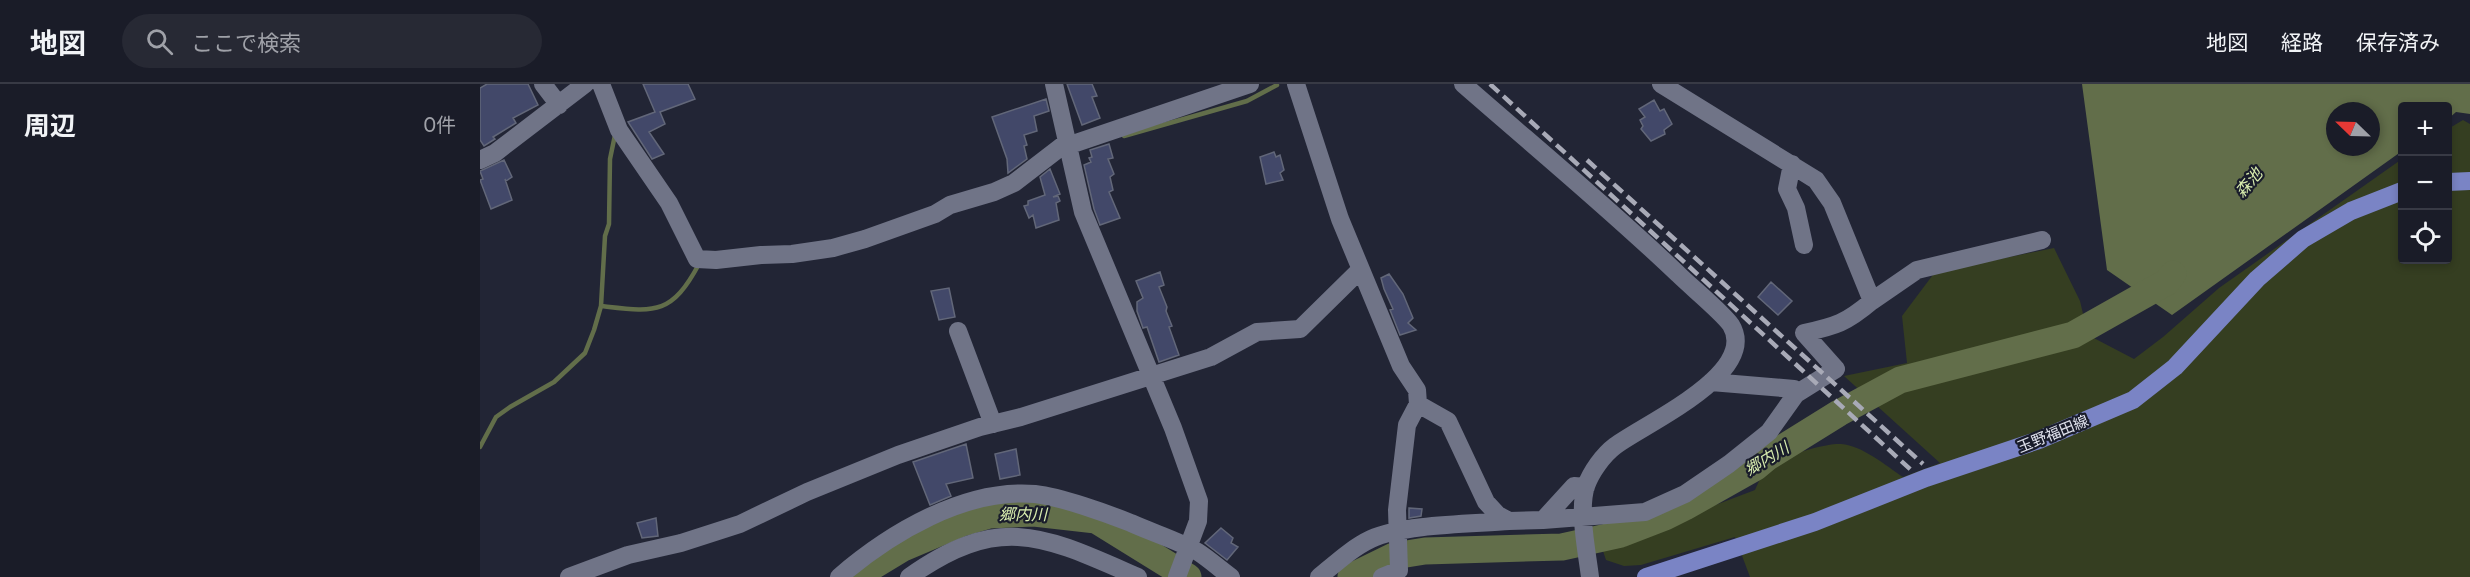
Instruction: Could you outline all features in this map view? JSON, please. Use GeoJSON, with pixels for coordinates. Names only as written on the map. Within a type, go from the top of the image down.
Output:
{"type":"FeatureCollection","features":[{"type":"Feature","properties":{"kind":"main road"},"geometry":{"type":"LineString","coordinates":[[2452,182],[2470,181]]}},
{"type":"Feature","properties":{"kind":"main road","name":"玉野福田線"},"geometry":{"type":"LineString","coordinates":[[1646,577],[1815,522],[1926,478],[2039,440],[2133,400],[2175,367],[2257,279],[2303,239],[2352,211],[2398,193]]}},
{"type":"Feature","properties":{"kind":"street"},"geometry":{"type":"LineString","coordinates":[[543,84],[559,105]]}},
{"type":"Feature","properties":{"kind":"street"},"geometry":{"type":"LineString","coordinates":[[480,160],[495,153],[585,84]]}},
{"type":"Feature","properties":{"kind":"street"},"geometry":{"type":"LineString","coordinates":[[601,84],[619,130],[669,203],[697,259],[716,260],[792,254],[833,248],[865,239],[934,214],[950,205],[994,192],[1014,183],[1066,145],[1251,84]]}},
{"type":"Feature","properties":{"kind":"street"},"geometry":{"type":"LineString","coordinates":[[1054,84],[1083,212],[1152,375],[1188,466],[1199,501],[1198,520],[1176,577]]}},
{"type":"Feature","properties":{"kind":"street"},"geometry":{"type":"LineString","coordinates":[[1296,84],[1340,219],[1360,270],[1401,366],[1417,390],[1418,404],[1407,425],[1397,510],[1399,570],[1382,577]]}},
{"type":"Feature","properties":{"kind":"street"},"geometry":{"type":"LineString","coordinates":[[1463,84],[1665,262],[1731,325],[1736,344],[1732,359],[1721,374],[1614,447],[1599,464],[1586,487],[1583,507],[1589,568]]}},
{"type":"Feature","properties":{"kind":"street"},"geometry":{"type":"LineString","coordinates":[[1661,84],[1816,180],[1832,203],[1872,301]]}},
{"type":"Feature","properties":{"kind":"street"},"geometry":{"type":"LineString","coordinates":[[1792,164],[1787,189],[1796,208],[1804,245]]}},
{"type":"Feature","properties":{"kind":"street"},"geometry":{"type":"LineString","coordinates":[[1319,577],[1348,553],[1372,538],[1483,523],[1645,512],[1685,494],[1737,458],[1769,432],[1796,394],[1836,369],[1804,333],[1837,326],[1917,270],[2042,240]]}},
{"type":"Feature","properties":{"kind":"street"},"geometry":{"type":"LineString","coordinates":[[569,577],[628,555],[681,543],[740,524],[807,492],[897,455],[1211,357],[1257,332],[1300,329],[1360,270]]}},
{"type":"Feature","properties":{"kind":"street"},"geometry":{"type":"LineString","coordinates":[[958,330],[993,424]]}},
{"type":"Feature","properties":{"kind":"street"},"geometry":{"type":"LineString","coordinates":[[1711,382],[1781,387],[1794,389],[1796,394]]}},
{"type":"Feature","properties":{"kind":"street"},"geometry":{"type":"LineString","coordinates":[[1418,404],[1448,421],[1486,502],[1498,515],[1509,521]]}},
{"type":"Feature","properties":{"kind":"street"},"geometry":{"type":"LineString","coordinates":[[1543,520],[1574,486],[1586,487]]}},
{"type":"Feature","properties":{"kind":"street"},"geometry":{"type":"LineString","coordinates":[[839,577],[891,540],[930,516],[956,505],[995,495],[1036,494],[1106,513],[1187,552],[1200,554],[1231,577]]}},
{"type":"Feature","properties":{"kind":"street"},"geometry":{"type":"LineString","coordinates":[[1483,523],[1486,502]]}},
{"type":"Feature","properties":{"kind":"street"},"geometry":{"type":"LineString","coordinates":[[909,577],[934,560],[962,546],[1005,536],[1026,536],[1055,542],[1138,577]]}},
{"type":"Feature","properties":{"kind":"shaded area"},"geometry":{"type":"Polygon","coordinates":[[[2463,120],[2470,124],[2470,577],[1750,577],[1735,537],[1641,565],[1624,566],[1606,560],[1602,548],[1755,490],[1763,474],[1772,465],[1813,448],[1841,444],[1857,448],[1903,477],[1940,463],[1844,376],[1907,363],[1902,316],[1935,272],[2054,248],[2080,301],[2088,335],[2134,359],[2219,288],[2398,162],[2398,264],[2452,264],[2452,127],[2463,120]]]}},
{"type":"Feature","properties":{"kind":"water","name":"森池"},"geometry":{"type":"Polygon","coordinates":[[[2082,84],[2470,84],[2470,114],[2456,112],[2452,116],[2452,102],[2398,102],[2398,154],[2172,315],[2107,270],[2082,84]]]}},
{"type":"Feature","properties":{"kind":"building"},"geometry":{"type":"Polygon","coordinates":[[[487,84],[528,84],[538,105],[513,118],[516,123],[493,137],[495,139],[484,146],[480,140],[480,88],[487,84]]]}},
{"type":"Feature","properties":{"kind":"building"},"geometry":{"type":"Polygon","coordinates":[[[643,84],[688,84],[695,99],[660,112],[665,124],[649,132],[664,154],[652,159],[628,122],[655,112],[643,84]]]}},
{"type":"Feature","properties":{"kind":"building"},"geometry":{"type":"Polygon","coordinates":[[[1067,84],[1092,84],[1097,96],[1092,97],[1100,118],[1082,125],[1067,84]]]}},
{"type":"Feature","properties":{"kind":"building"},"geometry":{"type":"Polygon","coordinates":[[[1046,99],[1049,111],[1034,116],[1037,131],[1024,135],[1027,159],[1008,173],[1007,159],[992,117],[1046,99]]]}},
{"type":"Feature","properties":{"kind":"building"},"geometry":{"type":"Polygon","coordinates":[[[1654,100],[1660,111],[1664,109],[1672,124],[1664,130],[1665,134],[1651,141],[1641,129],[1643,126],[1640,120],[1645,117],[1639,109],[1654,100]]]}},
{"type":"Feature","properties":{"kind":"building"},"geometry":{"type":"Polygon","coordinates":[[[1109,144],[1113,158],[1108,159],[1114,174],[1110,177],[1113,190],[1109,192],[1120,218],[1100,225],[1084,165],[1091,162],[1090,150],[1109,144]]]}},
{"type":"Feature","properties":{"kind":"building"},"geometry":{"type":"Polygon","coordinates":[[[1274,152],[1276,157],[1280,155],[1284,170],[1280,173],[1283,180],[1266,184],[1260,157],[1274,152]]]}},
{"type":"Feature","properties":{"kind":"building"},"geometry":{"type":"Polygon","coordinates":[[[504,160],[512,177],[506,181],[505,179],[512,200],[491,209],[480,180],[483,179],[480,171],[504,160]]]}},
{"type":"Feature","properties":{"kind":"building"},"geometry":{"type":"Polygon","coordinates":[[[1050,169],[1060,194],[1053,197],[1058,196],[1060,201],[1056,203],[1059,220],[1036,228],[1033,215],[1029,218],[1024,206],[1028,205],[1028,201],[1045,195],[1040,177],[1050,169]]]}},
{"type":"Feature","properties":{"kind":"building"},"geometry":{"type":"Polygon","coordinates":[[[1160,272],[1164,285],[1159,287],[1167,307],[1166,311],[1172,326],[1169,327],[1179,355],[1159,362],[1147,327],[1143,328],[1137,311],[1137,302],[1143,298],[1136,281],[1160,272]]]}},
{"type":"Feature","properties":{"kind":"building"},"geometry":{"type":"Polygon","coordinates":[[[1389,274],[1403,294],[1413,318],[1408,323],[1416,330],[1400,335],[1381,278],[1389,274]]]}},
{"type":"Feature","properties":{"kind":"building"},"geometry":{"type":"Polygon","coordinates":[[[1771,282],[1792,301],[1778,315],[1758,297],[1771,282]]]}},
{"type":"Feature","properties":{"kind":"building"},"geometry":{"type":"Polygon","coordinates":[[[949,288],[955,317],[939,320],[931,291],[949,288]]]}},
{"type":"Feature","properties":{"kind":"building"},"geometry":{"type":"Polygon","coordinates":[[[966,444],[973,478],[946,484],[951,496],[930,505],[913,462],[966,444]]]}},
{"type":"Feature","properties":{"kind":"building"},"geometry":{"type":"Polygon","coordinates":[[[1016,449],[1020,475],[1000,479],[995,454],[1016,449]]]}},
{"type":"Feature","properties":{"kind":"building"},"geometry":{"type":"Polygon","coordinates":[[[1409,508],[1422,509],[1421,516],[1409,518],[1409,508]]]}},
{"type":"Feature","properties":{"kind":"building"},"geometry":{"type":"Polygon","coordinates":[[[656,518],[658,536],[642,538],[637,523],[656,518]]]}},
{"type":"Feature","properties":{"kind":"building"},"geometry":{"type":"Polygon","coordinates":[[[1221,528],[1233,538],[1231,543],[1238,547],[1227,560],[1205,543],[1221,528]]]}},
{"type":"Feature","properties":{"kind":"waterway"},"geometry":{"type":"LineString","coordinates":[[1124,136],[1247,101],[1277,85]]}},
{"type":"Feature","properties":{"kind":"waterway"},"geometry":{"type":"LineString","coordinates":[[480,447],[496,417],[554,382],[585,353],[601,306],[605,236],[609,224],[610,159],[615,135]]}},
{"type":"Feature","properties":{"kind":"waterway"},"geometry":{"type":"LineString","coordinates":[[601,306],[635,309],[660,307],[670,302],[679,293],[699,264]]}},
{"type":"Feature","properties":{"kind":"waterway","name":"郷内川"},"geometry":{"type":"LineString","coordinates":[[1351,577],[1394,556],[1425,551],[1562,547],[1621,534],[1685,507],[1756,467],[1768,457],[1839,413],[1900,380],[2073,335],[2167,282],[2173,274]]}},
{"type":"Feature","properties":{"kind":"waterway","name":"郷内川"},"geometry":{"type":"LineString","coordinates":[[855,577],[903,548],[962,523],[989,515],[1034,513],[1096,520],[1188,577]]}},
{"type":"Feature","properties":{"kind":"railway"},"geometry":{"type":"LineString","coordinates":[[1490,84],[1911,470]]}},
{"type":"Feature","properties":{"kind":"railway"},"geometry":{"type":"LineString","coordinates":[[1587,160],[1923,464]]}}]}
